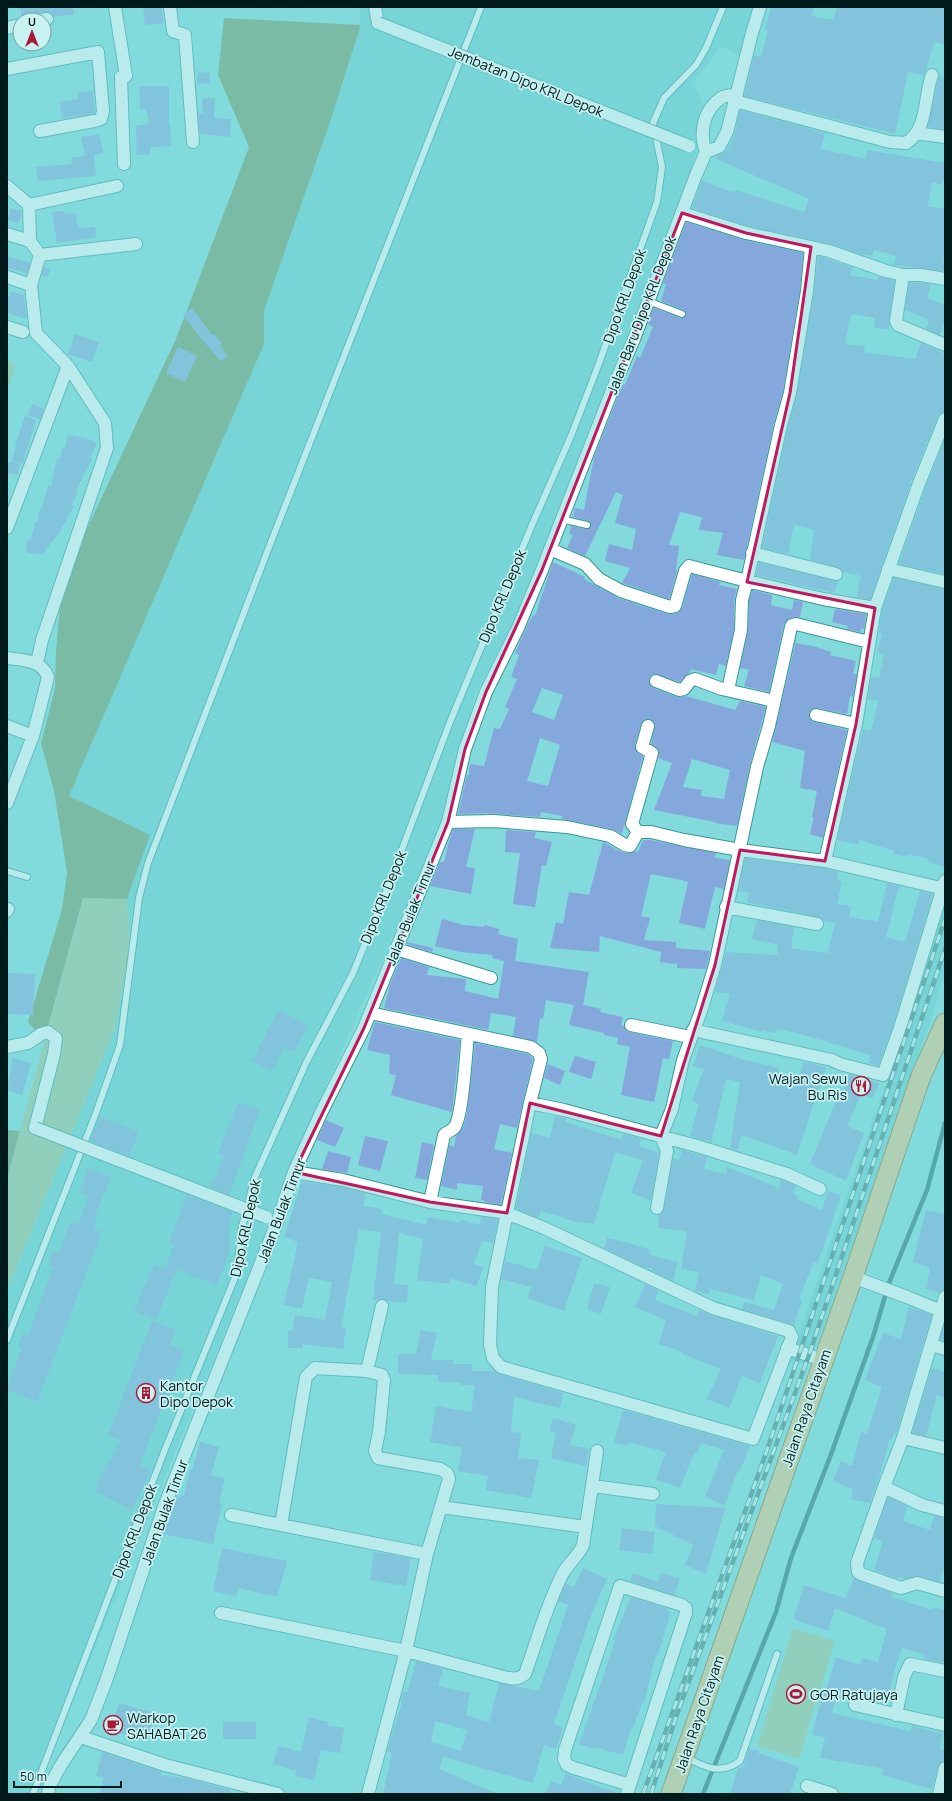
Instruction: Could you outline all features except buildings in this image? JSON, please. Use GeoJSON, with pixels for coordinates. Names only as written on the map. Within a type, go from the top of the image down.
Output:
{"type":"FeatureCollection","features":[{"type":"Feature","properties":{"kind":"main road","name":"Jalan Raya Citayam"},"geometry":{"type":"LineString","coordinates":[[671,1794],[691,1760],[823,1360],[853,1278],[921,1076],[945,1023]]}},
{"type":"Feature","properties":{"kind":"street"},"geometry":{"type":"LineString","coordinates":[[115,7],[126,76],[121,78],[124,164]]}},
{"type":"Feature","properties":{"kind":"street"},"geometry":{"type":"LineString","coordinates":[[170,7],[173,31],[185,35],[193,142]]}},
{"type":"Feature","properties":{"kind":"street","name":"Jembatan Dipo KRL Depok"},"geometry":{"type":"LineString","coordinates":[[375,7],[378,23],[706,152]]}},
{"type":"Feature","properties":{"kind":"street"},"geometry":{"type":"LineString","coordinates":[[760,7],[752,33],[736,98],[727,132],[719,147],[706,152],[702,142],[702,131],[709,108],[722,97],[736,98],[890,142],[906,143],[916,133],[922,120],[932,75]]}},
{"type":"Feature","properties":{"kind":"street"},"geometry":{"type":"LineString","coordinates":[[7,69],[98,52],[103,111],[101,118],[94,121],[40,131]]}},
{"type":"Feature","properties":{"kind":"street"},"geometry":{"type":"LineString","coordinates":[[916,133],[945,137]]}},
{"type":"Feature","properties":{"kind":"street","name":"Jalan Baru Dipo KRL Depok"},"geometry":{"type":"LineString","coordinates":[[518,628],[706,152]]}},
{"type":"Feature","properties":{"kind":"street"},"geometry":{"type":"LineString","coordinates":[[7,186],[29,205],[30,241],[40,255]]}},
{"type":"Feature","properties":{"kind":"street"},"geometry":{"type":"LineString","coordinates":[[29,205],[117,186]]}},
{"type":"Feature","properties":{"kind":"street"},"geometry":{"type":"LineString","coordinates":[[682,213],[746,233],[841,254],[878,269],[903,275],[921,275],[945,279]]}},
{"type":"Feature","properties":{"kind":"street"},"geometry":{"type":"LineString","coordinates":[[7,234],[30,241]]}},
{"type":"Feature","properties":{"kind":"street"},"geometry":{"type":"LineString","coordinates":[[40,255],[136,244]]}},
{"type":"Feature","properties":{"kind":"street"},"geometry":{"type":"LineString","coordinates":[[728,690],[741,630],[742,600],[781,425],[790,393],[807,291],[811,247]]}},
{"type":"Feature","properties":{"kind":"street"},"geometry":{"type":"LineString","coordinates":[[37,663],[42,640],[107,448],[105,423],[68,366],[36,333],[31,285],[40,255]]}},
{"type":"Feature","properties":{"kind":"street"},"geometry":{"type":"LineString","coordinates":[[903,275],[896,321],[898,325],[945,345]]}},
{"type":"Feature","properties":{"kind":"street"},"geometry":{"type":"LineString","coordinates":[[7,277],[31,285]]}},
{"type":"Feature","properties":{"kind":"street"},"geometry":{"type":"LineString","coordinates":[[7,327],[23,332]]}},
{"type":"Feature","properties":{"kind":"street"},"geometry":{"type":"LineString","coordinates":[[7,528],[68,366]]}},
{"type":"Feature","properties":{"kind":"street"},"geometry":{"type":"LineString","coordinates":[[825,862],[856,724],[874,608],[918,486],[945,419]]}},
{"type":"Feature","properties":{"kind":"street"},"geometry":{"type":"LineString","coordinates":[[550,549],[585,564],[599,579],[621,591],[670,608],[675,606],[685,571],[689,566],[823,599],[874,608]]}},
{"type":"Feature","properties":{"kind":"street"},"geometry":{"type":"LineString","coordinates":[[752,553],[836,574]]}},
{"type":"Feature","properties":{"kind":"street"},"geometry":{"type":"LineString","coordinates":[[888,568],[945,582]]}},
{"type":"Feature","properties":{"kind":"street"},"geometry":{"type":"LineString","coordinates":[[658,1208],[667,1151],[661,1136],[672,1109],[683,1060],[701,1011],[715,966],[726,907],[740,850],[757,767],[792,625],[796,624],[869,642]]}},
{"type":"Feature","properties":{"kind":"street","name":"Jalan Bulak Timur"},"geometry":{"type":"LineString","coordinates":[[48,1794],[61,1766],[91,1720],[106,1681],[165,1504],[272,1218],[370,1013],[448,822],[465,749],[486,692],[518,628]]}},
{"type":"Feature","properties":{"kind":"street"},"geometry":{"type":"LineString","coordinates":[[7,658],[37,663],[46,671],[48,677],[33,736],[12,779],[7,803]]}},
{"type":"Feature","properties":{"kind":"street"},"geometry":{"type":"LineString","coordinates":[[656,681],[679,690],[684,689],[690,681],[694,679],[728,690],[774,701]]}},
{"type":"Feature","properties":{"kind":"street"},"geometry":{"type":"LineString","coordinates":[[816,715],[856,724]]}},
{"type":"Feature","properties":{"kind":"street"},"geometry":{"type":"LineString","coordinates":[[7,726],[33,736]]}},
{"type":"Feature","properties":{"kind":"street"},"geometry":{"type":"LineString","coordinates":[[638,832],[632,824],[652,753],[642,747],[648,726]]}},
{"type":"Feature","properties":{"kind":"street"},"geometry":{"type":"LineString","coordinates":[[448,822],[494,821],[567,827],[610,836],[625,845],[630,846],[638,832]]}},
{"type":"Feature","properties":{"kind":"street"},"geometry":{"type":"LineString","coordinates":[[631,1025],[692,1033],[832,1060],[840,1064],[883,1075],[900,1028],[944,886],[825,862],[740,850],[684,840],[651,832],[638,832]]}},
{"type":"Feature","properties":{"kind":"street"},"geometry":{"type":"LineString","coordinates":[[726,907],[817,924]]}},
{"type":"Feature","properties":{"kind":"street"},"geometry":{"type":"LineString","coordinates":[[396,949],[491,978]]}},
{"type":"Feature","properties":{"kind":"street"},"geometry":{"type":"LineString","coordinates":[[294,1172],[343,1180],[430,1202],[507,1213],[544,1228],[713,1308],[789,1331],[792,1337],[753,1439],[501,1367],[493,1358],[490,1345],[492,1287],[507,1213],[530,1103],[541,1059],[539,1053],[531,1047],[370,1013]]}},
{"type":"Feature","properties":{"kind":"street"},"geometry":{"type":"LineString","coordinates":[[7,1047],[28,1043],[41,1034],[48,1032],[56,1038],[54,1054],[35,1128],[272,1218]]}},
{"type":"Feature","properties":{"kind":"street"},"geometry":{"type":"LineString","coordinates":[[430,1202],[444,1135],[455,1127],[457,1120],[464,1082],[468,1034]]}},
{"type":"Feature","properties":{"kind":"street"},"geometry":{"type":"LineString","coordinates":[[530,1103],[661,1136],[786,1174],[820,1189]]}},
{"type":"Feature","properties":{"kind":"street"},"geometry":{"type":"LineString","coordinates":[[853,1278],[897,1293],[941,1311]]}},
{"type":"Feature","properties":{"kind":"street"},"geometry":{"type":"LineString","coordinates":[[945,1297],[903,1438],[857,1563],[858,1572],[864,1576],[901,1588],[917,1583],[945,1591]]}},
{"type":"Feature","properties":{"kind":"street"},"geometry":{"type":"LineString","coordinates":[[367,1371],[382,1306]]}},
{"type":"Feature","properties":{"kind":"street"},"geometry":{"type":"LineString","coordinates":[[931,1345],[945,1349]]}},
{"type":"Feature","properties":{"kind":"street"},"geometry":{"type":"LineString","coordinates":[[788,1348],[823,1360]]}},
{"type":"Feature","properties":{"kind":"street"},"geometry":{"type":"LineString","coordinates":[[281,1525],[306,1377],[315,1368],[367,1371],[382,1375],[384,1380],[379,1432],[375,1451],[378,1458],[440,1469],[447,1472],[449,1479],[427,1554],[406,1651],[368,1794]]}},
{"type":"Feature","properties":{"kind":"street"},"geometry":{"type":"LineString","coordinates":[[903,1438],[945,1448]]}},
{"type":"Feature","properties":{"kind":"street"},"geometry":{"type":"LineString","coordinates":[[220,1613],[406,1651],[513,1679],[520,1678],[525,1674],[554,1592],[563,1573],[583,1545],[597,1451]]}},
{"type":"Feature","properties":{"kind":"street"},"geometry":{"type":"LineString","coordinates":[[592,1486],[652,1494]]}},
{"type":"Feature","properties":{"kind":"street"},"geometry":{"type":"LineString","coordinates":[[884,1487],[922,1505],[945,1511]]}},
{"type":"Feature","properties":{"kind":"street"},"geometry":{"type":"LineString","coordinates":[[441,1507],[586,1527]]}},
{"type":"Feature","properties":{"kind":"street"},"geometry":{"type":"LineString","coordinates":[[231,1514],[427,1554]]}},
{"type":"Feature","properties":{"kind":"street"},"geometry":{"type":"LineString","coordinates":[[620,1586],[682,1605],[686,1608],[686,1613],[629,1789],[567,1765],[564,1759],[565,1750],[620,1586]]}},
{"type":"Feature","properties":{"kind":"street"},"geometry":{"type":"LineString","coordinates":[[896,1714],[904,1677],[910,1664],[945,1671]]}},
{"type":"Feature","properties":{"kind":"street"},"geometry":{"type":"LineString","coordinates":[[855,1705],[945,1725]]}},
{"type":"Feature","properties":{"kind":"street"},"geometry":{"type":"LineString","coordinates":[[81,1737],[165,1765],[278,1794]]}},
{"type":"Feature","properties":{"kind":"street"},"geometry":{"type":"LineString","coordinates":[[939,1794],[945,1768]]}},
{"type":"Feature","properties":{"kind":"street"},"geometry":{"type":"LineString","coordinates":[[807,1786],[832,1794]]}},
{"type":"Feature","properties":{"kind":"lane"},"geometry":{"type":"LineString","coordinates":[[7,1340],[96,1113],[120,1045],[139,898],[148,863],[274,534],[481,7]]}},
{"type":"Feature","properties":{"kind":"lane","name":"Dipo KRL Depok"},"geometry":{"type":"LineString","coordinates":[[33,1794],[164,1452],[236,1275],[243,1223],[255,1178],[306,1063],[355,967],[384,897],[450,722],[532,525],[571,436],[598,366],[658,202],[662,167],[653,123],[664,98],[696,64],[706,48],[723,7]]}},
{"type":"Feature","properties":{"kind":"lane"},"geometry":{"type":"LineString","coordinates":[[648,301],[682,314]]}},
{"type":"Feature","properties":{"kind":"lane"},"geometry":{"type":"LineString","coordinates":[[561,519],[587,525]]}},
{"type":"Feature","properties":{"kind":"lane"},"geometry":{"type":"LineString","coordinates":[[7,871],[27,877]]}},
{"type":"Feature","properties":{"kind":"lane"},"geometry":{"type":"LineString","coordinates":[[691,1760],[723,1770],[740,1760],[777,1654]]}},
{"type":"Feature","properties":{"kind":"highlighted area"},"geometry":{"type":"Polygon","coordinates":[[[682,213],[746,233],[811,247],[790,393],[747,582],[875,608],[856,724],[825,861],[740,850],[715,965],[661,1136],[530,1103],[507,1213],[430,1202],[294,1172],[364,1028],[448,822],[465,749],[486,692],[542,570],[682,213]]]}},
{"type":"Feature","properties":{"kind":"shaded area"},"geometry":{"type":"Polygon","coordinates":[[[360,7],[757,7],[740,56],[721,46],[694,82],[708,119],[666,239],[530,593],[476,693],[444,821],[329,1079],[35,1794],[7,1794],[7,1292],[115,1028],[130,947],[127,899],[150,835],[69,796],[264,344],[264,311],[330,122],[361,25],[360,7]]]}},
{"type":"Feature","properties":{"kind":"shaded area"},"geometry":{"type":"Polygon","coordinates":[[[945,904],[945,971],[930,1023],[811,1363],[789,1363],[930,954],[945,904]]]}},
{"type":"Feature","properties":{"kind":"green space"},"geometry":{"type":"Polygon","coordinates":[[[224,18],[361,25],[330,122],[264,311],[264,344],[69,796],[150,835],[127,899],[83,898],[44,1041],[28,1022],[62,909],[67,872],[54,791],[41,743],[55,688],[56,651],[62,582],[176,339],[249,147],[218,75],[224,18]]]}},
{"type":"Feature","properties":{"kind":"green space"},"geometry":{"type":"Polygon","coordinates":[[[7,360],[16,366],[7,392],[7,360]]]}},
{"type":"Feature","properties":{"kind":"green space"},"geometry":{"type":"Polygon","coordinates":[[[83,898],[127,899],[130,947],[115,1028],[7,1291],[7,1179],[83,898]]]}},
{"type":"Feature","properties":{"kind":"green space"},"geometry":{"type":"Polygon","coordinates":[[[7,1130],[20,1131],[7,1179],[7,1130]]]}},
{"type":"Feature","properties":{"kind":"green space","name":"GOR Ratujaya"},"geometry":{"type":"Polygon","coordinates":[[[793,1628],[835,1641],[799,1759],[757,1746],[793,1628]]]}},
{"type":"Feature","properties":{"kind":"waterway"},"geometry":{"type":"LineString","coordinates":[[703,1794],[776,1612],[791,1558],[830,1457],[873,1337],[889,1283],[927,1190],[945,1123]]}},
{"type":"Feature","properties":{"kind":"railway"},"geometry":{"type":"LineString","coordinates":[[643,1794],[765,1456],[945,919]]}},
{"type":"Feature","properties":{"kind":"railway"},"geometry":{"type":"LineString","coordinates":[[651,1794],[676,1717],[809,1355],[945,949]]}},
{"type":"Feature","properties":{"kind":"place","name":"Wajan Sewu Bu Ris"},"geometry":{"type":"Point","coordinates":[861,1086]}},
{"type":"Feature","properties":{"kind":"place","name":"Kantor Dipo Depok"},"geometry":{"type":"Point","coordinates":[146,1393]}},
{"type":"Feature","properties":{"kind":"place","name":"GOR Ratujaya"},"geometry":{"type":"Point","coordinates":[796,1694]}},
{"type":"Feature","properties":{"kind":"place","name":"Warkop SAHABAT 26"},"geometry":{"type":"Point","coordinates":[113,1725]}}]}
